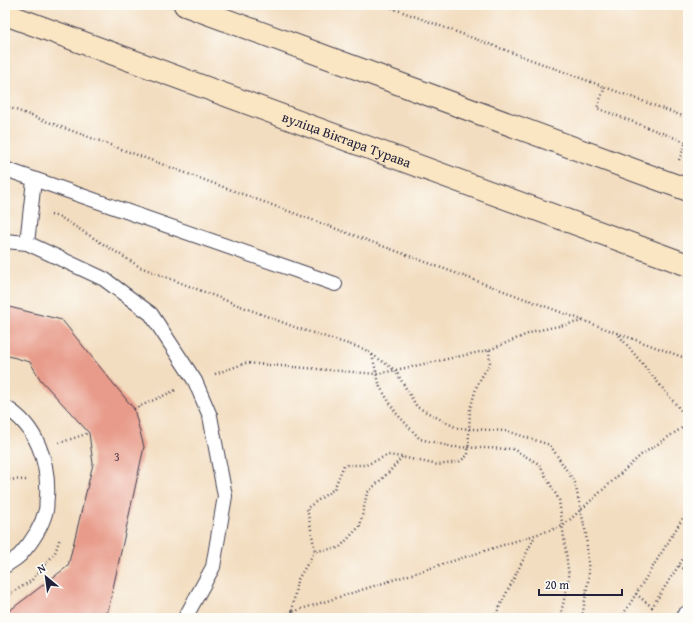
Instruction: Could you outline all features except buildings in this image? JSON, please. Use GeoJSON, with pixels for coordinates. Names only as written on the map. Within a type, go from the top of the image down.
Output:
{"type":"FeatureCollection","features":[{"type":"Feature","properties":{"kind":"main road"},"geometry":{"type":"LineString","coordinates":[[185,5],[688,190]]}},
{"type":"Feature","properties":{"kind":"main road","name":"вуліца Віктара Турава"},"geometry":{"type":"LineString","coordinates":[[5,14],[688,265]]}},
{"type":"Feature","properties":{"kind":"lane"},"geometry":{"type":"LineString","coordinates":[[5,169],[335,284]]}},
{"type":"Feature","properties":{"kind":"lane"},"geometry":{"type":"LineString","coordinates":[[27,242],[34,180]]}},
{"type":"Feature","properties":{"kind":"lane"},"geometry":{"type":"LineString","coordinates":[[5,242],[27,242],[104,280],[151,314],[195,381],[210,416],[225,496],[213,567],[185,618]]}},
{"type":"Feature","properties":{"kind":"lane"},"geometry":{"type":"LineString","coordinates":[[5,408],[10,410],[36,439],[44,456],[48,481],[46,510],[36,534],[19,555],[5,566]]}},
{"type":"Feature","properties":{"kind":"path"},"geometry":{"type":"LineString","coordinates":[[384,5],[688,118]]}},
{"type":"Feature","properties":{"kind":"path"},"geometry":{"type":"LineString","coordinates":[[605,87],[597,108],[688,143]]}},
{"type":"Feature","properties":{"kind":"path"},"geometry":{"type":"LineString","coordinates":[[5,106],[688,359]]}},
{"type":"Feature","properties":{"kind":"path"},"geometry":{"type":"LineString","coordinates":[[31,209],[60,217],[140,267],[297,328],[364,349],[395,370],[417,407],[457,428],[507,431],[550,445],[576,483],[586,534],[589,575],[582,618]]}},
{"type":"Feature","properties":{"kind":"path"},"geometry":{"type":"LineString","coordinates":[[134,409],[195,381],[246,363],[377,374],[490,350],[535,331],[583,321]]}},
{"type":"Feature","properties":{"kind":"path"},"geometry":{"type":"LineString","coordinates":[[617,333],[688,419]]}},
{"type":"Feature","properties":{"kind":"path"},"geometry":{"type":"LineString","coordinates":[[293,618],[292,612],[297,581],[315,551],[307,508],[334,489],[344,465],[366,465],[388,455],[402,456],[438,465],[459,462],[468,455],[470,409],[477,385],[490,363],[490,350]]}},
{"type":"Feature","properties":{"kind":"path"},"geometry":{"type":"LineString","coordinates":[[372,354],[380,387],[396,413],[420,439],[453,447],[513,449],[539,464],[560,500],[569,576],[560,618]]}},
{"type":"Feature","properties":{"kind":"path"},"geometry":{"type":"LineString","coordinates":[[277,618],[563,526],[641,455],[688,424]]}},
{"type":"Feature","properties":{"kind":"path"},"geometry":{"type":"LineString","coordinates":[[44,456],[59,443],[89,434]]}},
{"type":"Feature","properties":{"kind":"path"},"geometry":{"type":"LineString","coordinates":[[315,551],[339,548],[360,526],[367,493],[390,471],[402,456]]}},
{"type":"Feature","properties":{"kind":"path"},"geometry":{"type":"LineString","coordinates":[[621,618],[688,510]]}},
{"type":"Feature","properties":{"kind":"path"},"geometry":{"type":"LineString","coordinates":[[494,618],[535,536]]}},
{"type":"Feature","properties":{"kind":"path"},"geometry":{"type":"LineString","coordinates":[[636,594],[652,607],[688,551]]}},
{"type":"Feature","properties":{"kind":"path"},"geometry":{"type":"LineString","coordinates":[[679,566],[688,572]]}}]}
